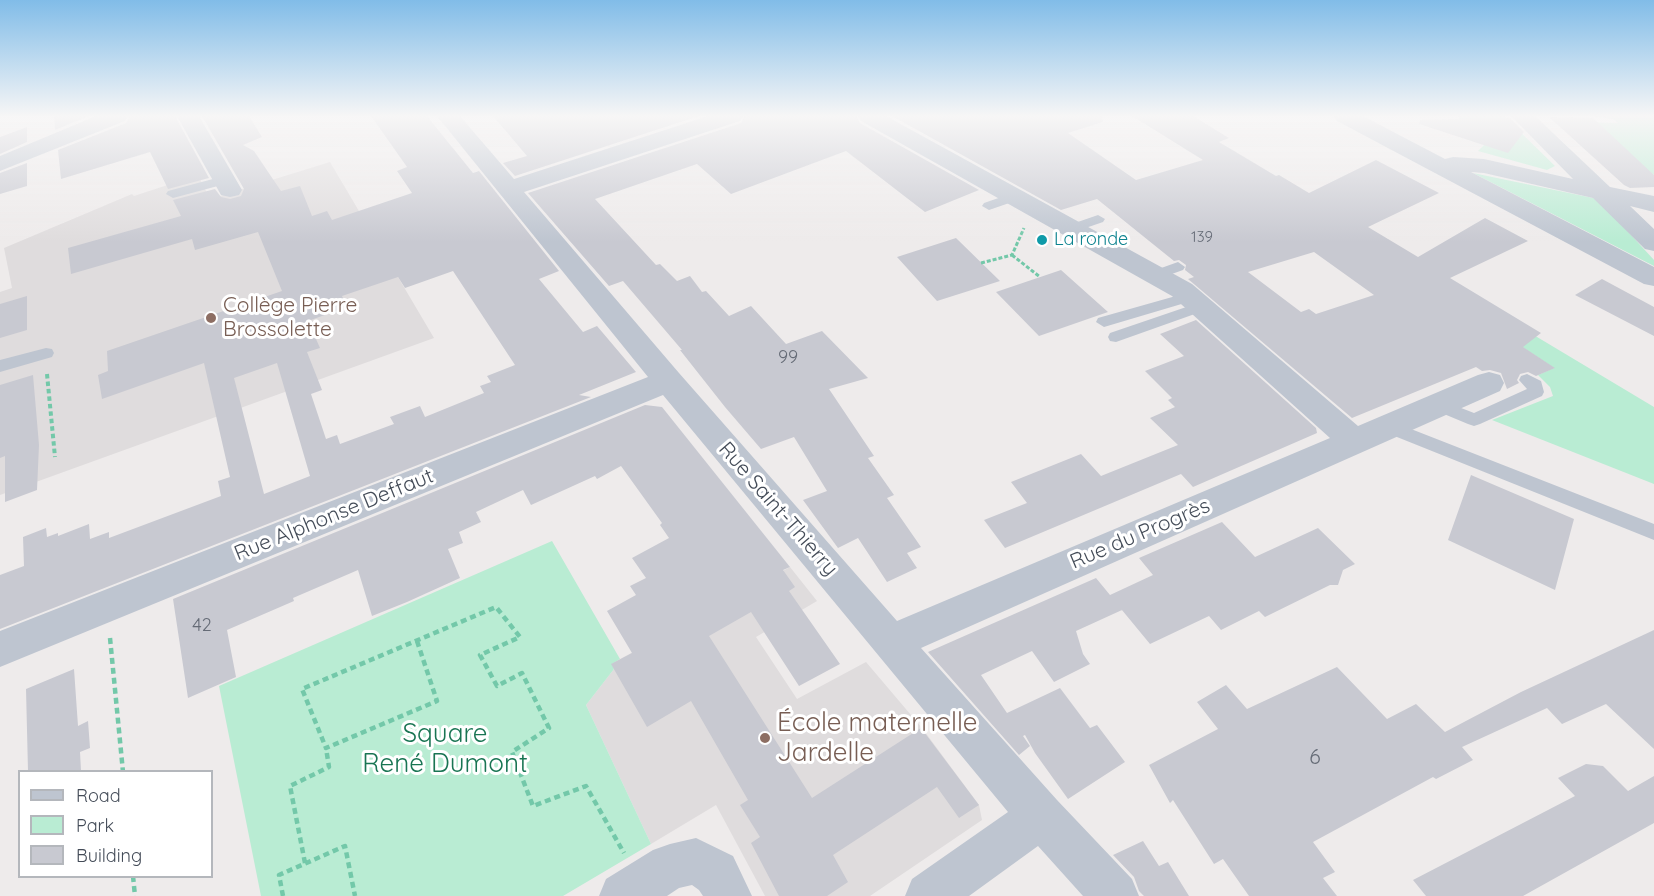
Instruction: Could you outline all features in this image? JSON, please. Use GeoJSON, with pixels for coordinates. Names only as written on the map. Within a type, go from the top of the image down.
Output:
{"type":"FeatureCollection","features":[{"type":"Feature","properties":{"kind":"street"},"geometry":{"type":"LineString","coordinates":[[0,164],[15,158]]}},
{"type":"Feature","properties":{"kind":"street"},"geometry":{"type":"LineString","coordinates":[[211,158],[227,185]]}},
{"type":"Feature","properties":{"kind":"street","name":"Rue Saint-Thierry"},"geometry":{"type":"LineString","coordinates":[[482,158],[668,381],[1041,816],[1115,896]]}},
{"type":"Feature","properties":{"kind":"street"},"geometry":{"type":"LineString","coordinates":[[508,189],[605,158]]}},
{"type":"Feature","properties":{"kind":"street"},"geometry":{"type":"LineString","coordinates":[[934,158],[1001,201],[1041,212],[1071,229],[1166,271],[1195,302],[1354,441]]}},
{"type":"Feature","properties":{"kind":"street"},"geometry":{"type":"LineString","coordinates":[[1424,158],[1654,278]]}},
{"type":"Feature","properties":{"kind":"street"},"geometry":{"type":"LineString","coordinates":[[1566,158],[1654,243]]}},
{"type":"Feature","properties":{"kind":"street"},"geometry":{"type":"LineString","coordinates":[[1438,165],[1463,163],[1484,166],[1654,204]]}},
{"type":"Feature","properties":{"kind":"street","name":"Rue Alphonse Deffaut"},"geometry":{"type":"LineString","coordinates":[[0,649],[668,381]]}},
{"type":"Feature","properties":{"kind":"street","name":"Rue du Progrès"},"geometry":{"type":"LineString","coordinates":[[892,642],[1489,383]]}},
{"type":"Feature","properties":{"kind":"street"},"geometry":{"type":"LineString","coordinates":[[929,896],[1041,816]]}},
{"type":"Feature","properties":{"kind":"street"},"geometry":{"type":"LineString","coordinates":[[633,890],[670,867],[696,861],[716,873],[728,896]]}},
{"type":"Feature","properties":{"kind":"lane"},"geometry":{"type":"LineString","coordinates":[[173,194],[227,185]]}},
{"type":"Feature","properties":{"kind":"lane"},"geometry":{"type":"LineString","coordinates":[[1071,229],[1098,219]]}},
{"type":"Feature","properties":{"kind":"lane"},"geometry":{"type":"LineString","coordinates":[[1104,322],[1195,302]]}},
{"type":"Feature","properties":{"kind":"lane"},"geometry":{"type":"LineString","coordinates":[[1116,337],[1195,302]]}},
{"type":"Feature","properties":{"kind":"lane"},"geometry":{"type":"LineString","coordinates":[[0,366],[46,353]]}},
{"type":"Feature","properties":{"kind":"lane"},"geometry":{"type":"LineString","coordinates":[[1438,405],[1474,420],[1536,392],[1535,385],[1527,380]]}},
{"type":"Feature","properties":{"kind":"lane"},"geometry":{"type":"LineString","coordinates":[[1389,426],[1654,532]]}},
{"type":"Feature","properties":{"kind":"path"},"geometry":{"type":"LineString","coordinates":[[1012,255],[1029,218],[1041,212]]}},
{"type":"Feature","properties":{"kind":"path"},"geometry":{"type":"LineString","coordinates":[[981,263],[1012,255]]}},
{"type":"Feature","properties":{"kind":"path"},"geometry":{"type":"LineString","coordinates":[[1012,255],[1040,277]]}},
{"type":"Feature","properties":{"kind":"path"},"geometry":{"type":"LineString","coordinates":[[46,353],[55,457]]}},
{"type":"Feature","properties":{"kind":"path"},"geometry":{"type":"LineString","coordinates":[[305,863],[290,786],[329,767],[326,748],[302,689],[496,607],[520,637],[480,655],[497,686],[522,673],[549,728],[512,752],[534,806],[586,786],[633,890]]}},
{"type":"Feature","properties":{"kind":"path"},"geometry":{"type":"LineString","coordinates":[[99,643],[110,638],[123,770]]}},
{"type":"Feature","properties":{"kind":"path"},"geometry":{"type":"LineString","coordinates":[[326,748],[437,701],[417,640]]}},
{"type":"Feature","properties":{"kind":"path"},"geometry":{"type":"LineString","coordinates":[[283,896],[279,875],[345,846],[355,896]]}},
{"type":"Feature","properties":{"kind":"path"},"geometry":{"type":"LineString","coordinates":[[133,878],[135,896]]}},
{"type":"Feature","properties":{"kind":"shaded area","name":"Collège Pierre Brossolette"},"geometry":{"type":"Polygon","coordinates":[[[330,162],[434,338],[0,495],[0,292],[12,288],[4,248],[132,194],[134,196],[198,175],[210,199],[330,162]]]}},
{"type":"Feature","properties":{"kind":"shaded area","name":"École maternelle Jardelle"},"geometry":{"type":"Polygon","coordinates":[[[790,567],[817,601],[756,637],[797,699],[866,662],[922,728],[979,805],[982,820],[870,896],[765,896],[716,805],[651,844],[586,705],[614,669],[611,664],[790,567]]]}},
{"type":"Feature","properties":{"kind":"green space"},"geometry":{"type":"Polygon","coordinates":[[[1503,158],[1547,158],[1555,166],[1547,170],[1503,158]]]}},
{"type":"Feature","properties":{"kind":"green space"},"geometry":{"type":"Polygon","coordinates":[[[1630,158],[1654,158],[1654,175],[1630,158]]]}},
{"type":"Feature","properties":{"kind":"green space"},"geometry":{"type":"Polygon","coordinates":[[[1473,173],[1598,199],[1654,260],[1654,266],[1473,173]]]}},
{"type":"Feature","properties":{"kind":"green space"},"geometry":{"type":"Polygon","coordinates":[[[1360,231],[1654,407],[1654,484],[1492,420],[1553,396],[1550,387],[1538,375],[1554,368],[1351,234],[1360,231]]]}},
{"type":"Feature","properties":{"kind":"green space","name":"Square René Dumont"},"geometry":{"type":"Polygon","coordinates":[[[552,541],[620,659],[612,664],[614,669],[586,705],[651,844],[563,896],[261,896],[219,686],[552,541]]]}},
{"type":"Feature","properties":{"kind":"building"},"geometry":{"type":"Polygon","coordinates":[[[59,158],[131,158],[61,179],[59,158]]]}},
{"type":"Feature","properties":{"kind":"building"},"geometry":{"type":"Polygon","coordinates":[[[153,158],[198,158],[209,178],[168,189],[153,158]]]}},
{"type":"Feature","properties":{"kind":"building"},"geometry":{"type":"Polygon","coordinates":[[[226,158],[259,158],[281,191],[300,186],[312,216],[327,211],[332,220],[412,193],[397,171],[407,167],[401,158],[461,158],[473,173],[479,171],[559,271],[539,279],[583,332],[597,326],[636,372],[579,395],[591,397],[0,629],[0,575],[24,566],[23,537],[46,528],[47,537],[58,533],[58,536],[89,524],[90,539],[109,532],[109,538],[221,496],[218,481],[230,477],[204,363],[102,399],[98,375],[108,371],[107,351],[282,291],[258,232],[195,250],[192,239],[71,274],[68,248],[181,216],[173,200],[215,189],[221,197],[230,199],[241,196],[244,189],[226,158]],[[453,271],[405,288],[398,277],[342,296],[347,307],[308,321],[320,348],[307,352],[322,390],[311,394],[326,439],[337,435],[340,444],[394,424],[390,417],[420,406],[425,417],[484,393],[480,386],[491,382],[487,376],[515,365],[453,271]],[[277,363],[234,378],[264,494],[310,476],[277,363]]]}},
{"type":"Feature","properties":{"kind":"building"},"geometry":{"type":"Polygon","coordinates":[[[521,158],[571,158],[515,176],[503,163],[521,158]]]}},
{"type":"Feature","properties":{"kind":"building"},"geometry":{"type":"Polygon","coordinates":[[[635,158],[828,158],[731,194],[697,164],[595,199],[656,265],[660,264],[677,281],[690,276],[702,292],[706,291],[729,316],[751,306],[786,344],[822,331],[868,378],[829,389],[874,456],[868,458],[894,495],[887,498],[921,547],[907,553],[917,568],[887,582],[858,538],[838,548],[803,500],[827,491],[794,437],[761,449],[623,281],[609,286],[528,193],[635,158]]]}},
{"type":"Feature","properties":{"kind":"building"},"geometry":{"type":"Polygon","coordinates":[[[855,158],[922,158],[979,190],[925,212],[855,158]]]}},
{"type":"Feature","properties":{"kind":"building"},"geometry":{"type":"Polygon","coordinates":[[[967,158],[1104,158],[1136,180],[1203,160],[1199,158],[1246,158],[1309,193],[1376,160],[1439,193],[1368,227],[1418,257],[1485,218],[1528,241],[1450,278],[1541,333],[1523,347],[1555,368],[1536,376],[1528,372],[1520,374],[1517,380],[1519,383],[1507,389],[1501,373],[1490,370],[1482,371],[1476,367],[1352,418],[1188,279],[1194,277],[1185,270],[1186,265],[1179,260],[1174,261],[1097,199],[1061,210],[967,158]],[[1314,252],[1248,272],[1301,312],[1309,309],[1316,314],[1374,295],[1314,252]]]}},
{"type":"Feature","properties":{"kind":"building"},"geometry":{"type":"Polygon","coordinates":[[[1594,158],[1636,158],[1654,175],[1654,187],[1630,188],[1594,158]]]}},
{"type":"Feature","properties":{"kind":"building"},"geometry":{"type":"Polygon","coordinates":[[[27,163],[27,186],[0,194],[0,173],[27,163]]]}},
{"type":"Feature","properties":{"kind":"building"},"geometry":{"type":"Polygon","coordinates":[[[956,238],[1000,281],[937,301],[897,257],[956,238]]]}},
{"type":"Feature","properties":{"kind":"building"},"geometry":{"type":"Polygon","coordinates":[[[1061,270],[1108,312],[1039,336],[996,292],[1061,270]]]}},
{"type":"Feature","properties":{"kind":"building"},"geometry":{"type":"Polygon","coordinates":[[[1602,279],[1654,307],[1654,336],[1575,295],[1602,279]]]}},
{"type":"Feature","properties":{"kind":"building"},"geometry":{"type":"Polygon","coordinates":[[[27,296],[27,330],[0,338],[0,304],[27,296]]]}},
{"type":"Feature","properties":{"kind":"building"},"geometry":{"type":"Polygon","coordinates":[[[1196,320],[1316,428],[1317,433],[1193,487],[1181,474],[1005,548],[984,520],[1027,503],[1011,482],[1081,454],[1101,476],[1178,445],[1150,418],[1175,407],[1168,400],[1172,398],[1145,371],[1184,356],[1160,334],[1196,320]]]}},
{"type":"Feature","properties":{"kind":"building"},"geometry":{"type":"Polygon","coordinates":[[[33,375],[39,445],[37,490],[5,502],[5,456],[0,458],[0,385],[33,375]]]}},
{"type":"Feature","properties":{"kind":"building"},"geometry":{"type":"Polygon","coordinates":[[[645,405],[662,407],[790,567],[783,570],[795,587],[789,591],[840,664],[799,686],[751,612],[709,636],[812,798],[921,728],[979,805],[959,818],[937,787],[833,855],[848,882],[827,896],[779,896],[751,843],[760,837],[740,805],[748,800],[691,701],[647,727],[611,664],[632,653],[607,611],[636,595],[630,586],[646,578],[632,558],[669,538],[660,525],[662,523],[621,466],[597,479],[595,476],[531,505],[523,490],[476,512],[481,522],[459,532],[463,543],[448,549],[460,578],[407,602],[372,616],[358,570],[227,630],[236,677],[188,698],[173,599],[645,405]]]}},
{"type":"Feature","properties":{"kind":"building"},"geometry":{"type":"Polygon","coordinates":[[[1471,475],[1574,519],[1555,590],[1448,540],[1471,475]]]}},
{"type":"Feature","properties":{"kind":"building"},"geometry":{"type":"Polygon","coordinates":[[[1222,522],[1255,557],[1318,528],[1355,564],[1343,570],[1338,585],[1330,585],[1265,617],[1259,611],[1221,630],[1209,616],[1150,644],[1122,610],[1076,631],[1083,654],[1090,664],[1054,682],[1032,651],[981,675],[1007,713],[1060,688],[1090,728],[1097,725],[1125,762],[1068,799],[1025,735],[1023,736],[1030,746],[1019,755],[928,652],[1096,578],[1110,595],[1153,575],[1139,558],[1222,522]]]}},
{"type":"Feature","properties":{"kind":"building"},"geometry":{"type":"Polygon","coordinates":[[[1654,630],[1654,749],[1606,704],[1562,724],[1547,708],[1462,747],[1473,760],[1436,779],[1433,777],[1313,842],[1335,872],[1323,878],[1337,896],[1249,896],[1223,859],[1214,864],[1173,800],[1170,803],[1149,765],[1218,729],[1197,702],[1226,685],[1247,709],[1337,667],[1387,719],[1416,704],[1445,732],[1521,692],[1654,630]]]}},
{"type":"Feature","properties":{"kind":"building"},"geometry":{"type":"Polygon","coordinates":[[[74,669],[78,726],[88,721],[90,748],[80,752],[81,770],[28,770],[26,689],[74,669]]]}},
{"type":"Feature","properties":{"kind":"building"},"geometry":{"type":"Polygon","coordinates":[[[1586,764],[1603,766],[1628,791],[1654,776],[1654,823],[1523,896],[1426,896],[1413,880],[1575,796],[1558,778],[1586,764]]]}},
{"type":"Feature","properties":{"kind":"building"},"geometry":{"type":"Polygon","coordinates":[[[1143,841],[1159,866],[1168,862],[1189,896],[1144,896],[1139,891],[1134,877],[1113,855],[1143,841]]]}},
{"type":"Feature","properties":{"kind":"place","name":"La ronde"},"geometry":{"type":"Point","coordinates":[1042,240]}},
{"type":"Feature","properties":{"kind":"place","name":"Collège Pierre Brossolette"},"geometry":{"type":"Point","coordinates":[211,318]}},
{"type":"Feature","properties":{"kind":"place","name":"École maternelle Jardelle"},"geometry":{"type":"Point","coordinates":[765,738]}}]}
